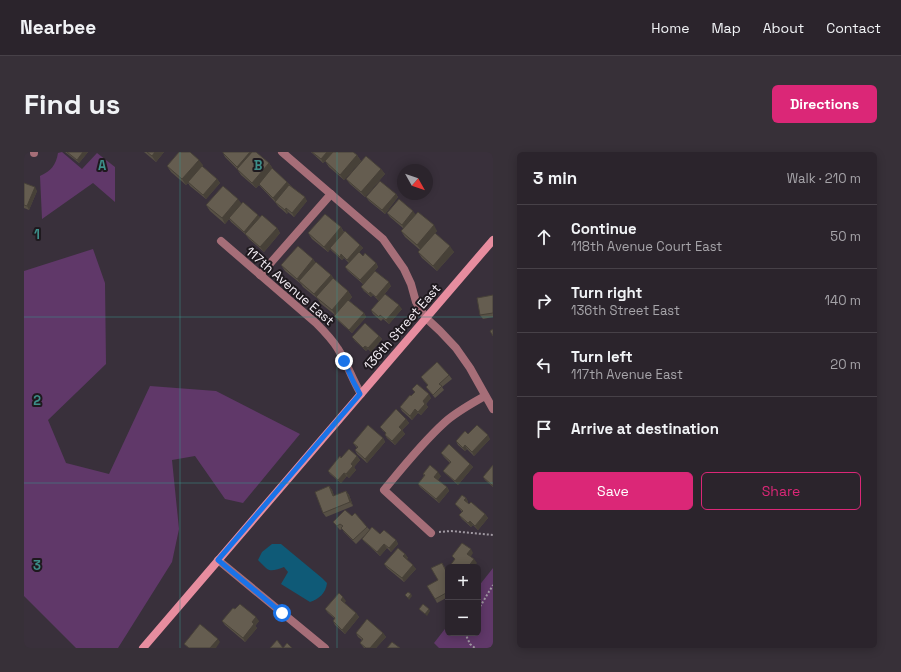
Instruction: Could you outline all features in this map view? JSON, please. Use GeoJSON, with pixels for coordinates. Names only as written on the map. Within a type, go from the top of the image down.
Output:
{"type":"FeatureCollection","features":[{"type":"Feature","properties":{"kind":"street"},"geometry":{"type":"LineString","coordinates":[[282,152],[383,240],[404,269],[411,284],[416,302],[426,318],[456,348],[470,368],[493,409]]}},
{"type":"Feature","properties":{"kind":"street"},"geometry":{"type":"LineString","coordinates":[[260,275],[331,194]]}},
{"type":"Feature","properties":{"kind":"street","name":"136th Street East"},"geometry":{"type":"LineString","coordinates":[[143,648],[493,240]]}},
{"type":"Feature","properties":{"kind":"street","name":"117th Avenue East"},"geometry":{"type":"LineString","coordinates":[[221,241],[316,322],[328,335],[338,349],[360,394]]}},
{"type":"Feature","properties":{"kind":"street"},"geometry":{"type":"LineString","coordinates":[[431,533],[384,490],[444,422],[459,411],[485,396]]}},
{"type":"Feature","properties":{"kind":"street"},"geometry":{"type":"LineString","coordinates":[[218,560],[325,648]]}},
{"type":"Feature","properties":{"kind":"path"},"geometry":{"type":"LineString","coordinates":[[431,533],[451,530],[493,535]]}},
{"type":"Feature","properties":{"kind":"path"},"geometry":{"type":"LineString","coordinates":[[481,605],[493,585]]}},
{"type":"Feature","properties":{"kind":"path"},"geometry":{"type":"LineString","coordinates":[[466,636],[470,644],[475,648]]}},
{"type":"Feature","properties":{"kind":"shaded area"},"geometry":{"type":"Polygon","coordinates":[[[62,152],[82,169],[97,153],[115,167],[115,202],[93,183],[42,219],[40,176],[52,167],[56,161],[58,153],[62,152]]]}},
{"type":"Feature","properties":{"kind":"shaded area"},"geometry":{"type":"Polygon","coordinates":[[[93,249],[105,283],[106,364],[48,420],[66,463],[109,474],[150,386],[216,391],[300,434],[243,503],[225,499],[195,456],[172,460],[179,529],[172,562],[118,648],[76,648],[24,596],[24,271],[93,249]]]}},
{"type":"Feature","properties":{"kind":"shaded area"},"geometry":{"type":"Polygon","coordinates":[[[493,568],[493,648],[439,648],[434,643],[445,629],[445,636],[481,636],[481,583],[493,568]]]}},
{"type":"Feature","properties":{"kind":"water"},"geometry":{"type":"Polygon","coordinates":[[[272,544],[281,544],[327,583],[322,595],[310,602],[281,584],[288,572],[284,567],[269,570],[264,567],[258,560],[262,552],[272,544]]]}},
{"type":"Feature","properties":{"kind":"building"},"geometry":{"type":"Polygon","coordinates":[[[67,152],[83,152],[77,160],[67,152]]]}},
{"type":"Feature","properties":{"kind":"building"},"geometry":{"type":"Polygon","coordinates":[[[147,152],[155,152],[152,156],[147,152]]]}},
{"type":"Feature","properties":{"kind":"building"},"geometry":{"type":"Polygon","coordinates":[[[179,152],[190,152],[199,160],[182,179],[167,166],[179,152]]]}},
{"type":"Feature","properties":{"kind":"building"},"geometry":{"type":"Polygon","coordinates":[[[223,152],[250,152],[237,167],[223,152]]]}},
{"type":"Feature","properties":{"kind":"building"},"geometry":{"type":"Polygon","coordinates":[[[252,152],[256,152],[269,163],[252,183],[237,169],[252,152]]]}},
{"type":"Feature","properties":{"kind":"building"},"geometry":{"type":"Polygon","coordinates":[[[312,152],[327,152],[321,159],[312,152]]]}},
{"type":"Feature","properties":{"kind":"building"},"geometry":{"type":"Polygon","coordinates":[[[333,152],[353,152],[357,155],[340,175],[325,161],[333,152]]]}},
{"type":"Feature","properties":{"kind":"building"},"geometry":{"type":"Polygon","coordinates":[[[366,156],[381,169],[361,192],[346,179],[366,156]]]}},
{"type":"Feature","properties":{"kind":"building"},"geometry":{"type":"Polygon","coordinates":[[[202,166],[217,179],[203,195],[188,182],[202,166]]]}},
{"type":"Feature","properties":{"kind":"building"},"geometry":{"type":"Polygon","coordinates":[[[272,168],[287,182],[273,198],[259,184],[272,168]]]}},
{"type":"Feature","properties":{"kind":"building"},"geometry":{"type":"Polygon","coordinates":[[[380,181],[396,194],[382,210],[366,197],[380,181]]]}},
{"type":"Feature","properties":{"kind":"building"},"geometry":{"type":"Polygon","coordinates":[[[24,183],[35,187],[27,206],[24,205],[24,183]]]}},
{"type":"Feature","properties":{"kind":"building"},"geometry":{"type":"Polygon","coordinates":[[[289,185],[305,197],[292,213],[286,208],[285,210],[275,202],[289,185]]]}},
{"type":"Feature","properties":{"kind":"building"},"geometry":{"type":"Polygon","coordinates":[[[223,186],[238,199],[222,218],[206,205],[223,186]]]}},
{"type":"Feature","properties":{"kind":"building"},"geometry":{"type":"Polygon","coordinates":[[[398,200],[400,200],[413,211],[402,225],[387,213],[398,200]]]}},
{"type":"Feature","properties":{"kind":"building"},"geometry":{"type":"Polygon","coordinates":[[[243,202],[258,215],[244,232],[229,218],[243,202]]]}},
{"type":"Feature","properties":{"kind":"building"},"geometry":{"type":"Polygon","coordinates":[[[418,212],[434,225],[417,245],[401,231],[418,212]]]}},
{"type":"Feature","properties":{"kind":"building"},"geometry":{"type":"Polygon","coordinates":[[[325,214],[341,227],[324,247],[308,233],[325,214]]]}},
{"type":"Feature","properties":{"kind":"building"},"geometry":{"type":"Polygon","coordinates":[[[262,215],[277,228],[260,247],[245,234],[262,215]]]}},
{"type":"Feature","properties":{"kind":"building"},"geometry":{"type":"Polygon","coordinates":[[[345,231],[360,245],[347,260],[341,254],[340,257],[330,248],[345,231]]]}},
{"type":"Feature","properties":{"kind":"building"},"geometry":{"type":"Polygon","coordinates":[[[435,233],[450,246],[433,266],[418,252],[435,233]]]}},
{"type":"Feature","properties":{"kind":"building"},"geometry":{"type":"Polygon","coordinates":[[[298,246],[313,259],[297,279],[281,265],[298,246]]]}},
{"type":"Feature","properties":{"kind":"building"},"geometry":{"type":"Polygon","coordinates":[[[359,252],[363,256],[365,253],[376,263],[360,280],[345,267],[359,252]]]}},
{"type":"Feature","properties":{"kind":"building"},"geometry":{"type":"Polygon","coordinates":[[[316,262],[331,275],[314,294],[299,281],[316,262]]]}},
{"type":"Feature","properties":{"kind":"building"},"geometry":{"type":"Polygon","coordinates":[[[375,271],[389,282],[376,297],[370,292],[369,294],[361,287],[375,271]]]}},
{"type":"Feature","properties":{"kind":"building"},"geometry":{"type":"Polygon","coordinates":[[[333,278],[348,291],[332,310],[316,297],[333,278]]]}},
{"type":"Feature","properties":{"kind":"building"},"geometry":{"type":"Polygon","coordinates":[[[385,294],[399,305],[386,320],[380,315],[379,317],[371,310],[385,294]]]}},
{"type":"Feature","properties":{"kind":"building"},"geometry":{"type":"Polygon","coordinates":[[[493,295],[493,313],[480,315],[477,298],[493,295]]]}},
{"type":"Feature","properties":{"kind":"building"},"geometry":{"type":"Polygon","coordinates":[[[348,300],[364,313],[349,330],[334,316],[348,300]]]}},
{"type":"Feature","properties":{"kind":"building"},"geometry":{"type":"Polygon","coordinates":[[[365,323],[379,336],[368,348],[365,346],[363,348],[352,337],[365,323]]]}},
{"type":"Feature","properties":{"kind":"building"},"geometry":{"type":"Polygon","coordinates":[[[493,329],[493,336],[490,331],[493,329]]]}},
{"type":"Feature","properties":{"kind":"building"},"geometry":{"type":"Polygon","coordinates":[[[437,362],[449,375],[439,384],[442,386],[433,395],[426,387],[428,385],[421,377],[437,362]]]}},
{"type":"Feature","properties":{"kind":"building"},"geometry":{"type":"Polygon","coordinates":[[[417,384],[429,394],[423,401],[425,404],[418,412],[415,409],[410,416],[400,407],[410,395],[411,396],[415,392],[412,389],[417,384]]]}},
{"type":"Feature","properties":{"kind":"building"},"geometry":{"type":"Polygon","coordinates":[[[396,409],[406,419],[399,427],[402,430],[392,441],[385,435],[386,433],[380,427],[396,409]]]}},
{"type":"Feature","properties":{"kind":"building"},"geometry":{"type":"Polygon","coordinates":[[[368,425],[383,438],[365,459],[355,450],[358,447],[353,443],[368,425]]]}},
{"type":"Feature","properties":{"kind":"building"},"geometry":{"type":"Polygon","coordinates":[[[477,425],[488,435],[472,452],[465,445],[463,448],[456,441],[465,431],[468,434],[477,425]]]}},
{"type":"Feature","properties":{"kind":"building"},"geometry":{"type":"Polygon","coordinates":[[[449,444],[470,464],[455,481],[443,471],[451,462],[441,453],[449,444]]]}},
{"type":"Feature","properties":{"kind":"building"},"geometry":{"type":"Polygon","coordinates":[[[349,449],[357,456],[351,464],[353,466],[338,480],[328,471],[340,456],[341,458],[349,449]]]}},
{"type":"Feature","properties":{"kind":"building"},"geometry":{"type":"Polygon","coordinates":[[[430,465],[438,472],[434,477],[447,487],[436,499],[418,484],[430,465]]]}},
{"type":"Feature","properties":{"kind":"building"},"geometry":{"type":"Polygon","coordinates":[[[493,465],[493,486],[483,477],[493,465]]]}},
{"type":"Feature","properties":{"kind":"building"},"geometry":{"type":"Polygon","coordinates":[[[329,486],[333,496],[346,491],[350,502],[323,513],[315,492],[329,486]]]}},
{"type":"Feature","properties":{"kind":"building"},"geometry":{"type":"Polygon","coordinates":[[[462,495],[466,498],[464,500],[469,504],[471,502],[485,514],[475,526],[470,521],[468,523],[459,515],[463,511],[455,504],[462,495]]]}},
{"type":"Feature","properties":{"kind":"building"},"geometry":{"type":"Polygon","coordinates":[[[345,510],[352,516],[355,513],[367,527],[353,540],[341,528],[343,526],[340,524],[337,526],[333,522],[345,510]]]}},
{"type":"Feature","properties":{"kind":"building"},"geometry":{"type":"Polygon","coordinates":[[[372,527],[380,534],[384,530],[396,540],[389,548],[384,544],[377,552],[362,539],[372,527]]]}},
{"type":"Feature","properties":{"kind":"building"},"geometry":{"type":"Polygon","coordinates":[[[462,543],[471,549],[467,554],[474,559],[470,564],[451,564],[455,559],[452,556],[462,543]]]}},
{"type":"Feature","properties":{"kind":"building"},"geometry":{"type":"Polygon","coordinates":[[[398,548],[405,554],[403,556],[413,565],[402,578],[384,564],[398,548]]]}},
{"type":"Feature","properties":{"kind":"building"},"geometry":{"type":"Polygon","coordinates":[[[442,563],[445,569],[445,594],[435,599],[427,586],[438,580],[431,568],[442,563]]]}},
{"type":"Feature","properties":{"kind":"building"},"geometry":{"type":"Polygon","coordinates":[[[408,592],[411,594],[408,598],[405,595],[408,592]]]}},
{"type":"Feature","properties":{"kind":"building"},"geometry":{"type":"Polygon","coordinates":[[[339,593],[343,597],[341,600],[356,613],[342,630],[333,621],[335,618],[325,609],[339,593]]]}},
{"type":"Feature","properties":{"kind":"building"},"geometry":{"type":"Polygon","coordinates":[[[240,604],[256,617],[252,622],[254,624],[243,638],[222,621],[233,608],[235,609],[240,604]]]}},
{"type":"Feature","properties":{"kind":"building"},"geometry":{"type":"Polygon","coordinates":[[[423,604],[429,609],[425,614],[419,609],[423,604]]]}},
{"type":"Feature","properties":{"kind":"building"},"geometry":{"type":"Polygon","coordinates":[[[367,619],[383,633],[370,648],[366,648],[360,643],[363,639],[356,633],[367,619]]]}},
{"type":"Feature","properties":{"kind":"building"},"geometry":{"type":"Polygon","coordinates":[[[200,624],[218,639],[210,648],[189,648],[184,644],[200,624]]]}},
{"type":"Feature","properties":{"kind":"building"},"geometry":{"type":"Polygon","coordinates":[[[277,640],[283,648],[270,648],[277,640]]]}},
{"type":"Feature","properties":{"kind":"building"},"geometry":{"type":"Polygon","coordinates":[[[392,642],[400,648],[387,648],[392,642]]]}},
{"type":"Feature","properties":{"kind":"building"},"geometry":{"type":"Polygon","coordinates":[[[287,643],[292,648],[283,648],[287,643]]]}},
{"type":"Feature","properties":{"kind":"route"},"geometry":{"type":"LineString","coordinates":[[282,613],[218,560],[360,394],[344,361]]}}]}
